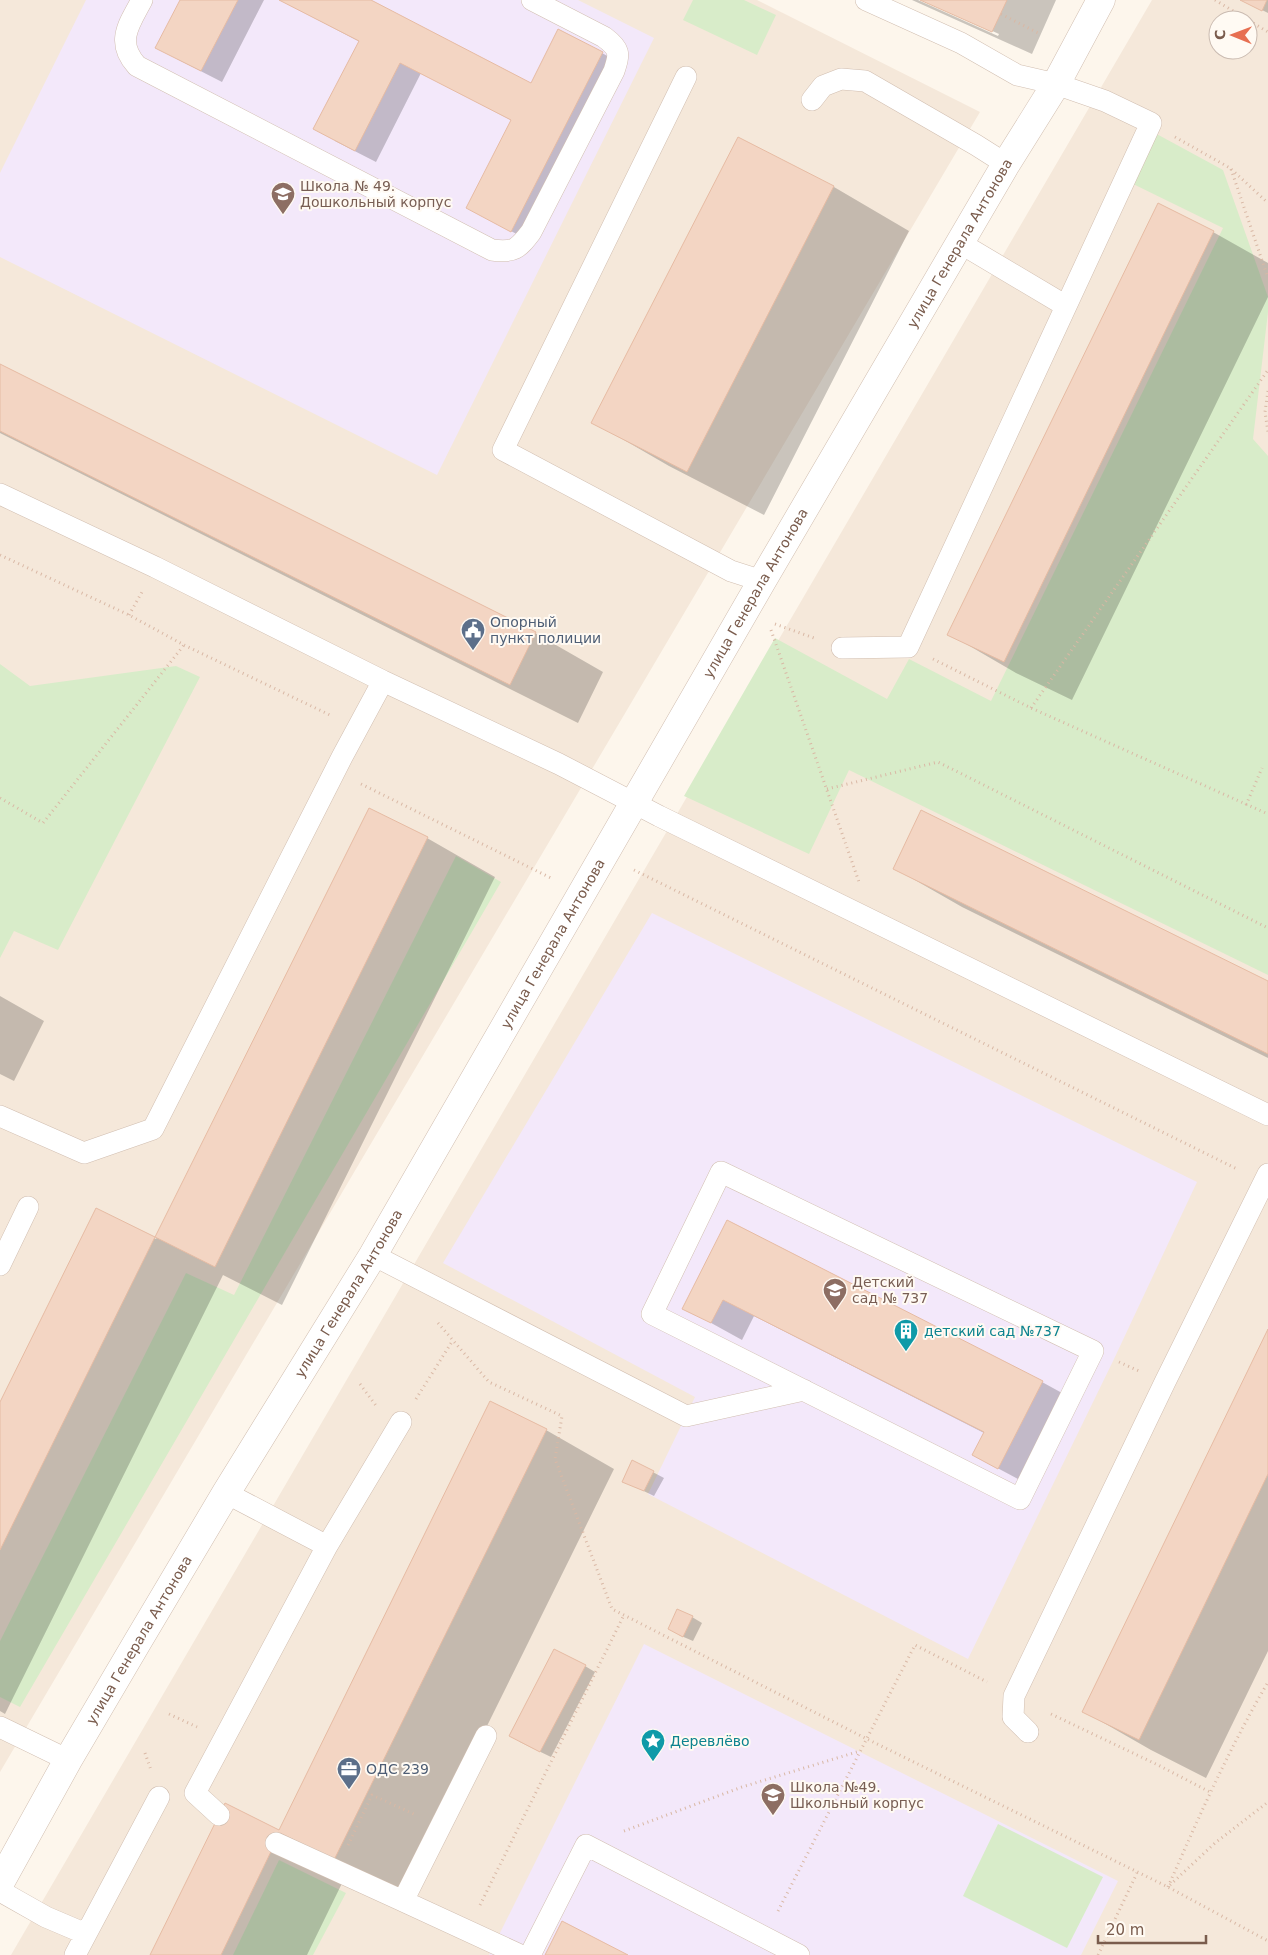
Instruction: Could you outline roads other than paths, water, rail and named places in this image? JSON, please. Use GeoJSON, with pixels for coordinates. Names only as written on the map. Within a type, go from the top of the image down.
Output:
{"type":"FeatureCollection","features":[{"type":"Feature","properties":{"kind":"street","name":"улица Генерала Антонова"},"geometry":{"type":"LineString","coordinates":[[0,1883],[68,1760],[226,1493],[374,1255],[762,581],[1006,164],[1056,84],[1100,0]]}},
{"type":"Feature","properties":{"kind":"lane"},"geometry":{"type":"LineString","coordinates":[[142,0],[128,28],[124,42],[130,58],[137,66],[492,250],[507,252],[520,246],[531,232],[614,71],[619,56],[615,46],[604,38],[532,0]]}},
{"type":"Feature","properties":{"kind":"lane"},"geometry":{"type":"LineString","coordinates":[[842,648],[908,647],[1151,123],[1105,101],[1056,84],[1017,75],[961,43],[866,0]]}},
{"type":"Feature","properties":{"kind":"lane"},"geometry":{"type":"LineString","coordinates":[[686,77],[503,450],[731,571],[762,581]]}},
{"type":"Feature","properties":{"kind":"lane"},"geometry":{"type":"LineString","coordinates":[[812,100],[823,86],[841,79],[865,80],[976,144],[1006,164]]}},
{"type":"Feature","properties":{"kind":"lane"},"geometry":{"type":"LineString","coordinates":[[960,243],[1066,306]]}},
{"type":"Feature","properties":{"kind":"lane"},"geometry":{"type":"LineString","coordinates":[[0,494],[155,567],[384,681],[559,764],[606,790],[636,802],[668,820],[1268,1115]]}},
{"type":"Feature","properties":{"kind":"lane"},"geometry":{"type":"LineString","coordinates":[[0,1116],[84,1153],[153,1129],[335,772],[384,681]]}},
{"type":"Feature","properties":{"kind":"lane"},"geometry":{"type":"LineString","coordinates":[[374,1255],[686,1416],[804,1390],[1020,1499],[1093,1351],[722,1172],[652,1314],[804,1390]]}},
{"type":"Feature","properties":{"kind":"lane"},"geometry":{"type":"LineString","coordinates":[[1028,1732],[1013,1718],[1014,1696],[1164,1382],[1266,1178]]}},
{"type":"Feature","properties":{"kind":"lane"},"geometry":{"type":"LineString","coordinates":[[0,1264],[28,1207]]}},
{"type":"Feature","properties":{"kind":"lane"},"geometry":{"type":"LineString","coordinates":[[219,1815],[195,1793],[327,1546],[401,1422]]}},
{"type":"Feature","properties":{"kind":"lane"},"geometry":{"type":"LineString","coordinates":[[226,1493],[327,1546]]}},
{"type":"Feature","properties":{"kind":"lane"},"geometry":{"type":"LineString","coordinates":[[0,1727],[68,1760]]}},
{"type":"Feature","properties":{"kind":"lane"},"geometry":{"type":"LineString","coordinates":[[403,1901],[486,1736]]}},
{"type":"Feature","properties":{"kind":"lane"},"geometry":{"type":"LineString","coordinates":[[75,1955],[159,1797]]}},
{"type":"Feature","properties":{"kind":"lane"},"geometry":{"type":"LineString","coordinates":[[276,1843],[520,1955]]}},
{"type":"Feature","properties":{"kind":"lane"},"geometry":{"type":"LineString","coordinates":[[530,1955],[586,1845],[800,1955]]}},
{"type":"Feature","properties":{"kind":"lane"},"geometry":{"type":"LineString","coordinates":[[0,1891],[46,1918],[86,1934]]}},
{"type":"Feature","properties":{"kind":"place","name":"Школа № 49. Дошкольный корпус"},"geometry":{"type":"Point","coordinates":[283,215]}},
{"type":"Feature","properties":{"kind":"place","name":"Опорный пункт полиции"},"geometry":{"type":"Point","coordinates":[473,651]}},
{"type":"Feature","properties":{"kind":"place","name":"Детский сад № 737"},"geometry":{"type":"Point","coordinates":[835,1311]}},
{"type":"Feature","properties":{"kind":"place","name":"детский сад №737"},"geometry":{"type":"Point","coordinates":[906,1352]}},
{"type":"Feature","properties":{"kind":"place","name":"Деревлёво"},"geometry":{"type":"Point","coordinates":[653,1762]}},
{"type":"Feature","properties":{"kind":"place","name":"ОДС 239"},"geometry":{"type":"Point","coordinates":[349,1790]}},
{"type":"Feature","properties":{"kind":"place","name":"Школа №49. Школьный корпус"},"geometry":{"type":"Point","coordinates":[773,1816]}}]}
